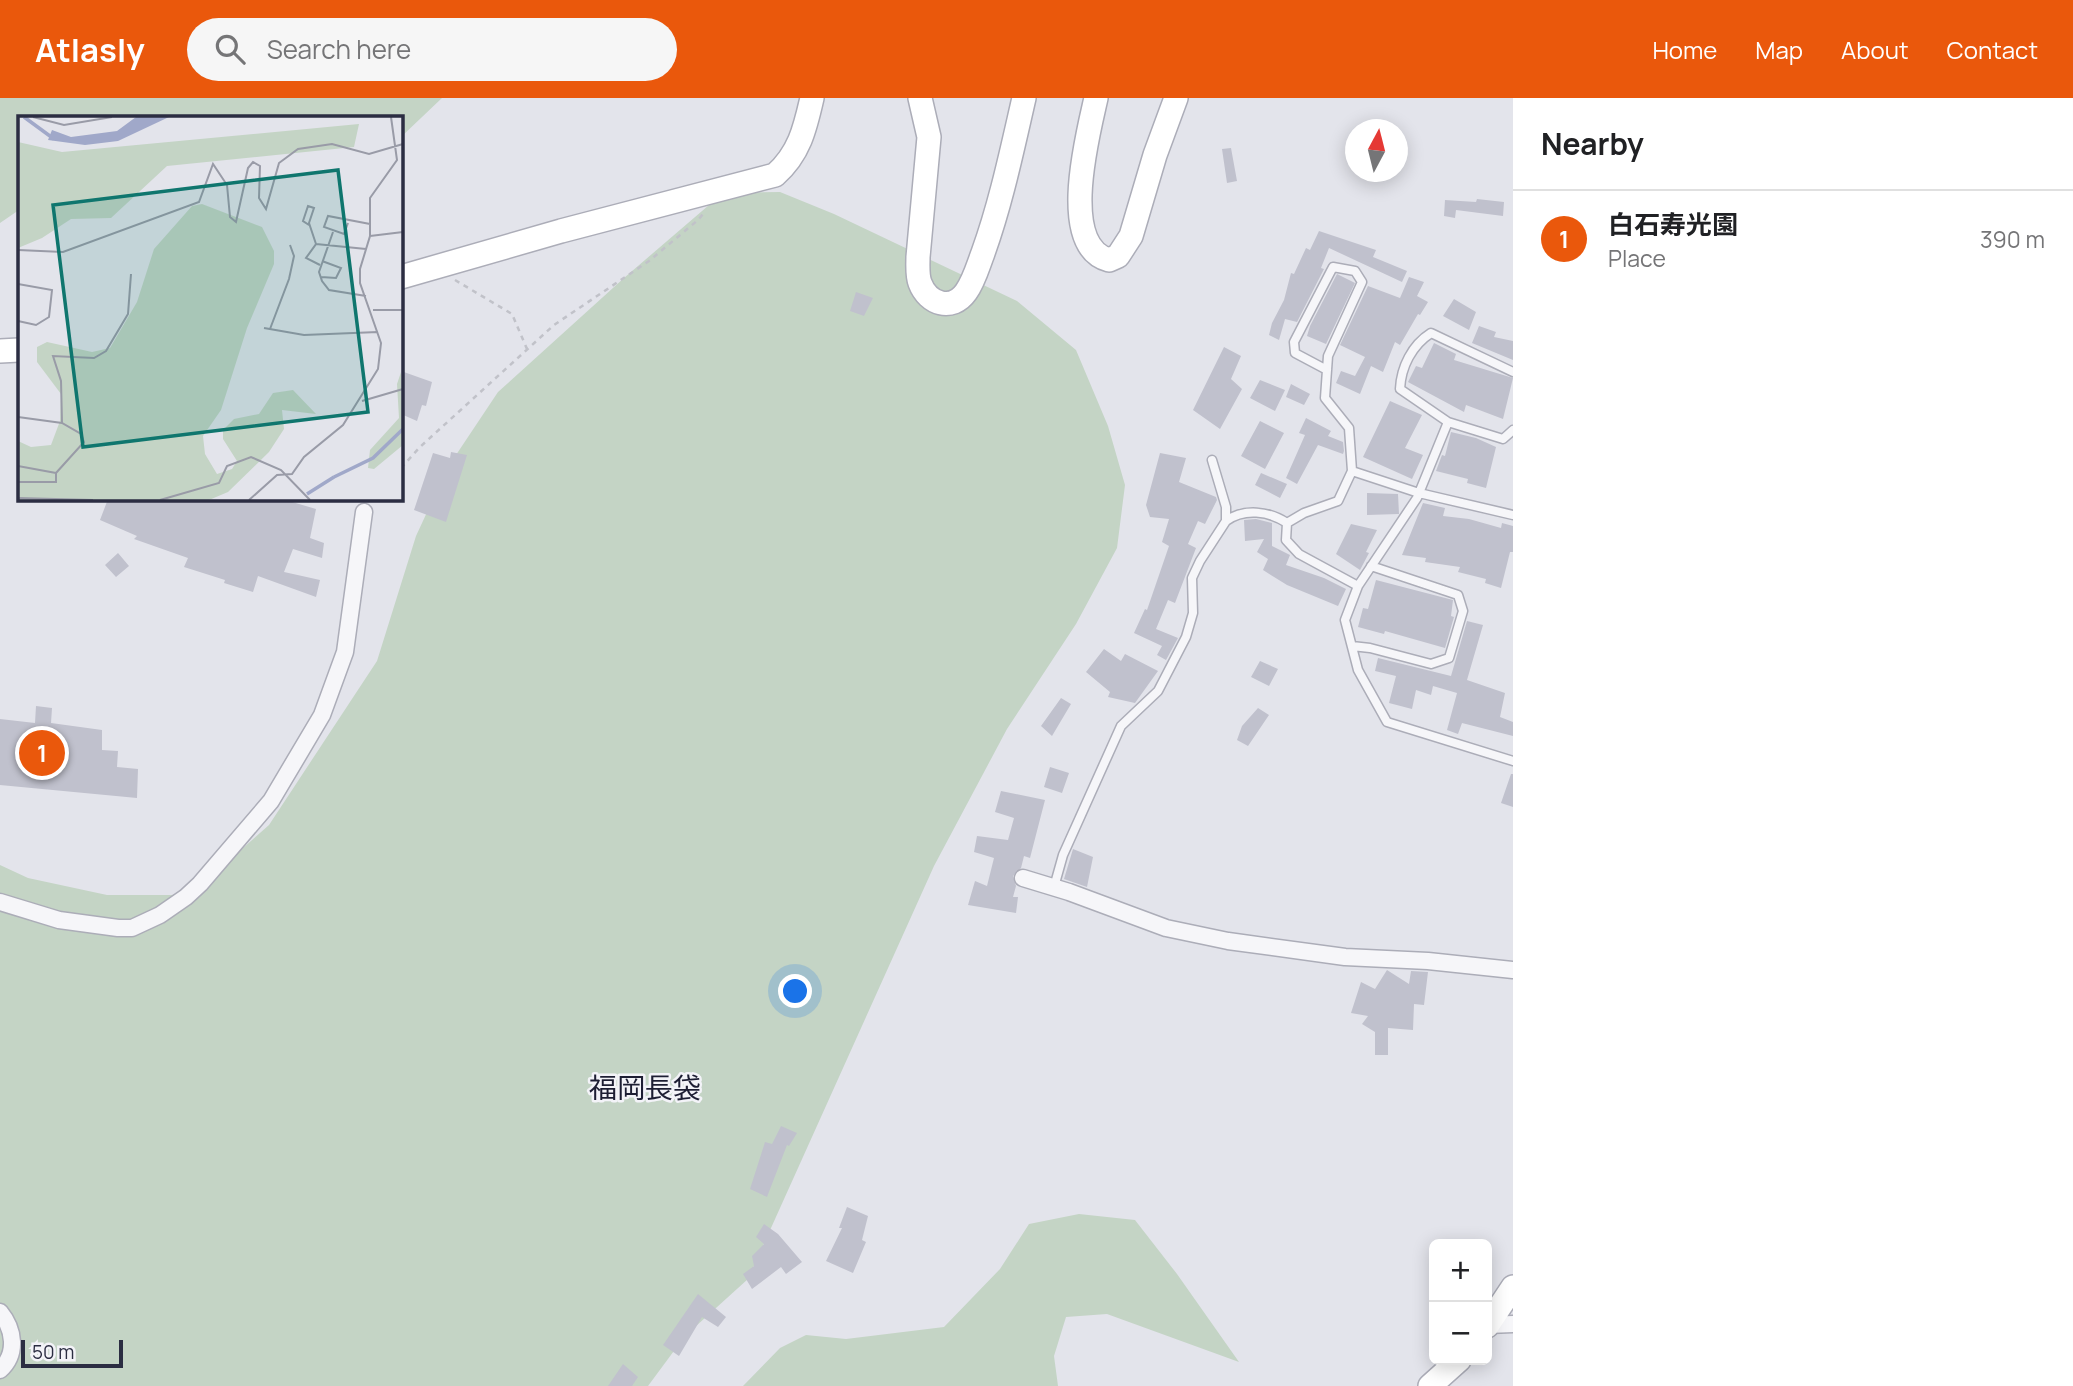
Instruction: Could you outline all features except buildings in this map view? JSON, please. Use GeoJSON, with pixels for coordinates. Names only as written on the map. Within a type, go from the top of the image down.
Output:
{"type":"FeatureCollection","features":[{"type":"Feature","properties":{"kind":"street"},"geometry":{"type":"LineString","coordinates":[[402,277],[775,175],[800,145],[812,98]]}},
{"type":"Feature","properties":{"kind":"street"},"geometry":{"type":"LineString","coordinates":[[920,98],[929,137],[918,275],[920,284],[930,298],[948,304],[964,294],[978,267],[994,218],[1024,98]]}},
{"type":"Feature","properties":{"kind":"street"},"geometry":{"type":"LineString","coordinates":[[1096,98],[1086,149],[1080,212],[1083,228],[1095,253],[1109,260],[1118,256],[1131,236],[1155,155],[1176,98]]}},
{"type":"Feature","properties":{"kind":"street"},"geometry":{"type":"LineString","coordinates":[[0,351],[18,350]]}},
{"type":"Feature","properties":{"kind":"street"},"geometry":{"type":"LineString","coordinates":[[0,902],[59,919],[132,928],[160,915],[186,897],[205,878],[271,801],[322,715],[345,652],[364,512]]}},
{"type":"Feature","properties":{"kind":"street"},"geometry":{"type":"LineString","coordinates":[[1023,878],[1166,928],[1228,941],[1346,957],[1428,961],[1513,970]]}},
{"type":"Feature","properties":{"kind":"street"},"geometry":{"type":"LineString","coordinates":[[1492,1318],[1513,1287]]}},
{"type":"Feature","properties":{"kind":"street"},"geometry":{"type":"LineString","coordinates":[[0,1312],[12,1332],[9,1357],[0,1370]]}},
{"type":"Feature","properties":{"kind":"street"},"geometry":{"type":"LineString","coordinates":[[1492,1326],[1513,1324]]}},
{"type":"Feature","properties":{"kind":"street"},"geometry":{"type":"LineString","coordinates":[[1430,1386],[1453,1365]]}},
{"type":"Feature","properties":{"kind":"lane"},"geometry":{"type":"LineString","coordinates":[[1287,523],[1304,513],[1338,501],[1352,471],[1349,428],[1325,398],[1327,370],[1328,356],[1362,282],[1355,271],[1333,267],[1294,342],[1295,353],[1327,370]]}},
{"type":"Feature","properties":{"kind":"lane"},"geometry":{"type":"LineString","coordinates":[[1513,372],[1432,333],[1419,341],[1401,374],[1401,390],[1448,422],[1503,439],[1513,429]]}},
{"type":"Feature","properties":{"kind":"lane"},"geometry":{"type":"LineString","coordinates":[[1448,422],[1419,493],[1358,586],[1345,620],[1358,670],[1387,722],[1513,761]]}},
{"type":"Feature","properties":{"kind":"lane"},"geometry":{"type":"LineString","coordinates":[[1213,460],[1226,507],[1226,521]]}},
{"type":"Feature","properties":{"kind":"lane"},"geometry":{"type":"LineString","coordinates":[[1352,471],[1419,493],[1513,515]]}},
{"type":"Feature","properties":{"kind":"lane"},"geometry":{"type":"LineString","coordinates":[[1054,887],[1063,855],[1121,726],[1158,691],[1185,637],[1193,613],[1192,578],[1200,561],[1226,521],[1237,513],[1275,514],[1287,523]]}},
{"type":"Feature","properties":{"kind":"lane"},"geometry":{"type":"LineString","coordinates":[[1287,523],[1286,540],[1298,554],[1358,586]]}},
{"type":"Feature","properties":{"kind":"lane"},"geometry":{"type":"LineString","coordinates":[[1352,646],[1431,664],[1449,657],[1463,611],[1458,595],[1370,566]]}},
{"type":"Feature","properties":{"kind":"path"},"geometry":{"type":"LineString","coordinates":[[402,467],[420,447],[554,325],[649,261],[689,228],[721,188]]}},
{"type":"Feature","properties":{"kind":"path"},"geometry":{"type":"LineString","coordinates":[[436,267],[512,314],[527,349]]}},
{"type":"Feature","properties":{"kind":"green space"},"geometry":{"type":"Polygon","coordinates":[[[0,98],[442,98],[402,136],[402,116],[18,116],[18,211],[0,223],[0,98]]]}},
{"type":"Feature","properties":{"kind":"green space"},"geometry":{"type":"Polygon","coordinates":[[[780,192],[834,214],[1017,301],[1076,350],[1108,426],[1125,485],[1117,548],[1076,624],[1007,729],[934,866],[748,1279],[685,1336],[648,1386],[0,1386],[0,865],[28,878],[107,895],[172,895],[205,882],[269,825],[377,661],[416,536],[448,467],[498,392],[723,193],[780,192]]]}},
{"type":"Feature","properties":{"kind":"green space"},"geometry":{"type":"Polygon","coordinates":[[[1079,1214],[1135,1220],[1239,1362],[1107,1314],[1066,1317],[1054,1356],[1058,1386],[743,1386],[780,1348],[806,1335],[846,1339],[944,1327],[1000,1269],[1029,1224],[1079,1214]]]}},
{"type":"Feature","properties":{"kind":"place","name":"白石寿光園"},"geometry":{"type":"Point","coordinates":[42,753]}},
{"type":"Feature","properties":{"kind":"district","name":"福岡長袋"},"geometry":{"type":"Point","coordinates":[645,1088]}}]}
